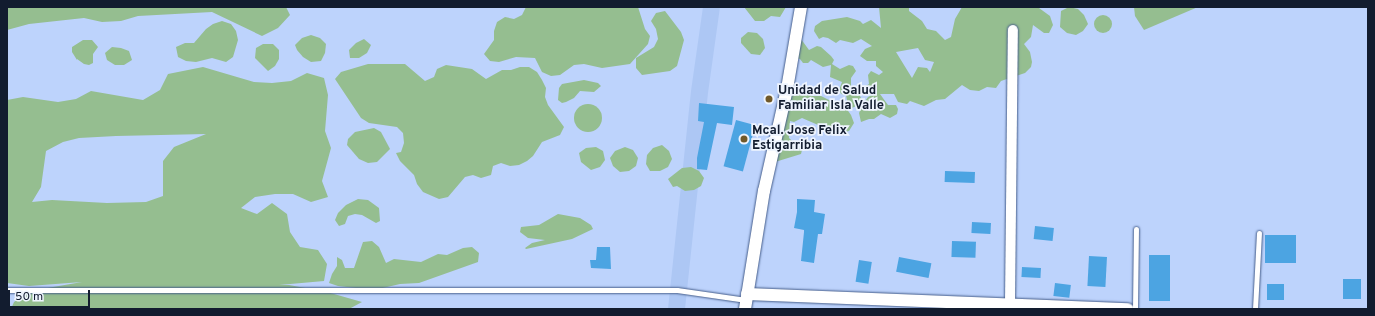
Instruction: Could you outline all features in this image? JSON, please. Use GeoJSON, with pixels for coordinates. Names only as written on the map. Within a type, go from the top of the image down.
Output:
{"type":"FeatureCollection","features":[{"type":"Feature","properties":{"kind":"street"},"geometry":{"type":"LineString","coordinates":[[801,7],[787,89],[764,191],[746,301],[1010,303],[1128,309]]}},
{"type":"Feature","properties":{"kind":"street"},"geometry":{"type":"LineString","coordinates":[[1010,303],[1013,30]]}},
{"type":"Feature","properties":{"kind":"lane"},"geometry":{"type":"LineString","coordinates":[[1135,309],[1136,229]]}},
{"type":"Feature","properties":{"kind":"lane"},"geometry":{"type":"LineString","coordinates":[[1255,309],[1259,233]]}},
{"type":"Feature","properties":{"kind":"lane"},"geometry":{"type":"LineString","coordinates":[[7,290],[677,290],[746,301]]}},
{"type":"Feature","properties":{"kind":"shaded area"},"geometry":{"type":"Polygon","coordinates":[[[703,7],[720,7],[708,93],[685,309],[668,309],[691,91],[703,7]]]}},
{"type":"Feature","properties":{"kind":"green space"},"geometry":{"type":"Polygon","coordinates":[[[7,7],[286,7],[290,15],[278,28],[262,36],[212,12],[138,16],[121,21],[102,22],[84,18],[29,24],[7,30],[7,7]]]}},
{"type":"Feature","properties":{"kind":"green space"},"geometry":{"type":"Polygon","coordinates":[[[526,7],[638,7],[645,29],[650,36],[648,44],[630,64],[602,68],[584,64],[574,65],[560,75],[551,76],[542,72],[535,58],[516,57],[499,62],[490,61],[484,54],[494,40],[494,31],[497,22],[505,17],[514,19],[522,15],[526,7]]]}},
{"type":"Feature","properties":{"kind":"green space"},"geometry":{"type":"Polygon","coordinates":[[[744,7],[786,7],[780,17],[771,16],[764,21],[755,21],[744,7]]]}},
{"type":"Feature","properties":{"kind":"green space"},"geometry":{"type":"Polygon","coordinates":[[[879,7],[909,7],[909,11],[922,21],[927,29],[936,31],[945,40],[951,37],[955,19],[962,7],[1039,8],[1050,16],[1053,25],[1049,33],[1044,33],[1033,25],[1031,37],[1024,44],[1030,52],[1032,62],[1031,67],[1025,73],[1001,81],[996,88],[987,87],[979,91],[970,90],[962,85],[945,99],[936,100],[924,106],[910,101],[907,104],[898,102],[894,94],[880,94],[888,105],[896,105],[898,109],[897,114],[890,118],[881,114],[874,119],[861,122],[859,113],[863,104],[868,97],[876,93],[868,90],[866,86],[869,84],[868,75],[871,71],[879,75],[883,72],[876,66],[876,61],[867,61],[860,56],[865,49],[872,46],[861,39],[853,43],[840,40],[836,43],[828,38],[823,37],[819,39],[814,31],[815,26],[822,21],[847,17],[860,21],[863,24],[871,20],[881,28],[879,7]],[[918,48],[896,52],[912,78],[918,67],[927,68],[930,72],[934,62],[925,60],[918,48]]]}},
{"type":"Feature","properties":{"kind":"green space"},"geometry":{"type":"Polygon","coordinates":[[[1069,7],[1078,9],[1084,15],[1088,24],[1083,31],[1076,35],[1067,33],[1060,27],[1061,11],[1069,7]]]}},
{"type":"Feature","properties":{"kind":"green space"},"geometry":{"type":"Polygon","coordinates":[[[1134,7],[1198,7],[1144,30],[1135,16],[1134,7]]]}},
{"type":"Feature","properties":{"kind":"green space"},"geometry":{"type":"Polygon","coordinates":[[[665,11],[681,32],[684,40],[677,66],[670,71],[642,75],[636,68],[636,58],[654,47],[658,39],[656,29],[651,21],[656,13],[665,11]]]}},
{"type":"Feature","properties":{"kind":"green space"},"geometry":{"type":"Polygon","coordinates":[[[1099,15],[1107,15],[1112,20],[1110,31],[1107,33],[1099,33],[1094,28],[1094,20],[1099,15]]]}},
{"type":"Feature","properties":{"kind":"green space"},"geometry":{"type":"Polygon","coordinates":[[[222,21],[231,24],[236,31],[238,40],[233,57],[226,62],[212,58],[196,62],[186,61],[178,57],[176,47],[185,43],[194,43],[206,29],[213,24],[222,21]]]}},
{"type":"Feature","properties":{"kind":"green space"},"geometry":{"type":"Polygon","coordinates":[[[748,32],[757,33],[763,39],[765,48],[760,55],[751,54],[741,43],[741,38],[748,32]]]}},
{"type":"Feature","properties":{"kind":"green space"},"geometry":{"type":"Polygon","coordinates":[[[311,35],[320,38],[326,44],[325,53],[321,61],[311,62],[303,57],[295,45],[302,38],[311,35]]]}},
{"type":"Feature","properties":{"kind":"green space"},"geometry":{"type":"Polygon","coordinates":[[[364,39],[371,45],[367,53],[359,58],[350,58],[349,50],[356,43],[364,39]]]}},
{"type":"Feature","properties":{"kind":"green space"},"geometry":{"type":"Polygon","coordinates":[[[801,39],[809,50],[817,46],[821,47],[834,60],[832,64],[840,69],[849,65],[853,66],[856,71],[851,78],[851,87],[847,93],[854,89],[858,92],[862,100],[860,104],[852,108],[848,106],[846,95],[841,94],[839,90],[842,82],[830,77],[831,65],[823,67],[811,60],[808,63],[803,63],[800,59],[796,58],[801,39]]]}},
{"type":"Feature","properties":{"kind":"green space"},"geometry":{"type":"Polygon","coordinates":[[[83,40],[92,40],[98,47],[93,54],[93,63],[89,65],[77,60],[72,52],[72,47],[83,40]]]}},
{"type":"Feature","properties":{"kind":"green space"},"geometry":{"type":"Polygon","coordinates":[[[263,44],[273,44],[279,50],[279,59],[275,66],[268,71],[255,58],[256,48],[263,44]]]}},
{"type":"Feature","properties":{"kind":"green space"},"geometry":{"type":"Polygon","coordinates":[[[112,47],[129,51],[132,60],[124,65],[115,65],[107,60],[105,53],[112,47]]]}},
{"type":"Feature","properties":{"kind":"green space"},"geometry":{"type":"Polygon","coordinates":[[[368,64],[405,64],[425,81],[434,77],[437,69],[446,65],[472,69],[486,79],[502,70],[529,67],[537,72],[542,80],[546,88],[545,97],[548,105],[564,127],[560,135],[542,142],[533,156],[527,161],[519,165],[510,166],[501,163],[493,166],[491,175],[481,178],[473,175],[465,177],[448,197],[439,199],[423,192],[417,184],[414,175],[400,161],[396,153],[401,152],[404,143],[403,133],[397,127],[369,123],[361,118],[335,79],[341,72],[368,64]]]}},
{"type":"Feature","properties":{"kind":"green space"},"geometry":{"type":"Polygon","coordinates":[[[203,67],[254,82],[272,83],[291,81],[307,73],[324,78],[328,95],[325,131],[331,148],[322,181],[328,197],[311,202],[293,194],[275,194],[255,197],[241,208],[257,214],[272,203],[287,214],[290,232],[300,247],[318,250],[327,264],[324,281],[279,285],[289,285],[327,292],[362,302],[349,309],[11,309],[14,302],[30,291],[82,282],[29,286],[7,283],[7,100],[23,97],[58,102],[76,99],[91,91],[143,100],[160,90],[168,74],[203,67]],[[206,134],[79,138],[63,142],[46,151],[41,187],[32,202],[52,200],[107,203],[146,202],[163,196],[163,161],[174,147],[206,134]]]}},
{"type":"Feature","properties":{"kind":"green space"},"geometry":{"type":"Polygon","coordinates":[[[584,80],[598,83],[601,86],[594,92],[580,91],[574,98],[566,102],[562,103],[558,100],[559,88],[562,84],[584,80]]]}},
{"type":"Feature","properties":{"kind":"green space"},"geometry":{"type":"Polygon","coordinates":[[[792,92],[805,92],[812,96],[821,96],[846,108],[854,123],[849,131],[841,133],[832,131],[802,118],[794,122],[790,121],[789,138],[802,150],[801,154],[775,162],[792,92]]]}},
{"type":"Feature","properties":{"kind":"green space"},"geometry":{"type":"Polygon","coordinates":[[[588,104],[598,108],[602,118],[598,128],[588,132],[578,128],[574,118],[578,108],[588,104]]]}},
{"type":"Feature","properties":{"kind":"green space"},"geometry":{"type":"Polygon","coordinates":[[[374,128],[381,132],[390,149],[377,162],[368,163],[359,159],[347,145],[348,139],[355,132],[374,128]]]}},
{"type":"Feature","properties":{"kind":"green space"},"geometry":{"type":"Polygon","coordinates":[[[662,145],[669,151],[672,159],[668,167],[660,171],[650,171],[646,164],[647,155],[653,148],[662,145]]]}},
{"type":"Feature","properties":{"kind":"green space"},"geometry":{"type":"Polygon","coordinates":[[[596,147],[603,151],[605,160],[600,167],[591,170],[581,162],[579,153],[586,148],[596,147]]]}},
{"type":"Feature","properties":{"kind":"green space"},"geometry":{"type":"Polygon","coordinates":[[[625,147],[633,150],[638,158],[636,166],[629,171],[620,172],[613,166],[610,158],[615,151],[625,147]]]}},
{"type":"Feature","properties":{"kind":"green space"},"geometry":{"type":"Polygon","coordinates":[[[691,167],[699,171],[704,178],[701,186],[694,190],[685,191],[677,186],[673,187],[668,179],[682,168],[691,167]]]}},
{"type":"Feature","properties":{"kind":"green space"},"geometry":{"type":"Polygon","coordinates":[[[358,199],[368,200],[379,208],[380,221],[376,223],[362,215],[355,214],[348,216],[345,224],[339,226],[335,220],[338,213],[346,205],[358,199]]]}},
{"type":"Feature","properties":{"kind":"green space"},"geometry":{"type":"Polygon","coordinates":[[[558,214],[580,218],[591,225],[593,229],[572,239],[526,249],[525,248],[532,243],[545,240],[528,238],[520,232],[521,227],[539,225],[558,214]]]}},
{"type":"Feature","properties":{"kind":"green space"},"geometry":{"type":"Polygon","coordinates":[[[372,241],[379,247],[386,263],[394,259],[421,262],[438,254],[447,255],[463,248],[472,247],[479,253],[478,262],[419,283],[400,284],[374,290],[338,286],[329,283],[337,266],[337,257],[342,260],[345,268],[354,268],[363,242],[372,241]]]}},
{"type":"Feature","properties":{"kind":"building"},"geometry":{"type":"Polygon","coordinates":[[[699,103],[734,107],[732,125],[717,123],[707,170],[697,169],[697,158],[704,122],[698,121],[699,103]]]}},
{"type":"Feature","properties":{"kind":"building"},"geometry":{"type":"Polygon","coordinates":[[[736,120],[755,125],[743,172],[724,166],[736,120]]]}},
{"type":"Feature","properties":{"kind":"building"},"geometry":{"type":"Polygon","coordinates":[[[945,171],[975,172],[975,183],[945,182],[945,171]]]}},
{"type":"Feature","properties":{"kind":"building"},"geometry":{"type":"Polygon","coordinates":[[[797,199],[815,200],[814,212],[825,214],[822,234],[818,234],[814,263],[801,261],[804,230],[794,228],[797,212],[797,199]]]}},
{"type":"Feature","properties":{"kind":"building"},"geometry":{"type":"Polygon","coordinates":[[[972,222],[991,223],[990,234],[971,233],[972,222]]]}},
{"type":"Feature","properties":{"kind":"building"},"geometry":{"type":"Polygon","coordinates":[[[1035,226],[1054,228],[1053,241],[1034,239],[1035,226]]]}},
{"type":"Feature","properties":{"kind":"building"},"geometry":{"type":"Polygon","coordinates":[[[1265,235],[1296,235],[1296,263],[1265,263],[1265,235]]]}},
{"type":"Feature","properties":{"kind":"building"},"geometry":{"type":"Polygon","coordinates":[[[952,241],[976,242],[975,258],[951,257],[952,241]]]}},
{"type":"Feature","properties":{"kind":"building"},"geometry":{"type":"Polygon","coordinates":[[[597,247],[610,247],[611,269],[591,268],[590,260],[596,260],[597,247]]]}},
{"type":"Feature","properties":{"kind":"building"},"geometry":{"type":"Polygon","coordinates":[[[1149,255],[1170,255],[1170,301],[1149,301],[1149,255]]]}},
{"type":"Feature","properties":{"kind":"building"},"geometry":{"type":"Polygon","coordinates":[[[1089,256],[1107,257],[1105,287],[1087,286],[1089,256]]]}},
{"type":"Feature","properties":{"kind":"building"},"geometry":{"type":"Polygon","coordinates":[[[899,257],[931,263],[929,278],[896,272],[899,257]]]}},
{"type":"Feature","properties":{"kind":"building"},"geometry":{"type":"Polygon","coordinates":[[[859,260],[872,262],[868,284],[856,282],[859,260]]]}},
{"type":"Feature","properties":{"kind":"building"},"geometry":{"type":"Polygon","coordinates":[[[1022,267],[1041,268],[1040,278],[1021,277],[1022,267]]]}},
{"type":"Feature","properties":{"kind":"building"},"geometry":{"type":"Polygon","coordinates":[[[1343,279],[1361,279],[1361,299],[1343,299],[1343,279]]]}},
{"type":"Feature","properties":{"kind":"building"},"geometry":{"type":"Polygon","coordinates":[[[1055,283],[1071,285],[1069,298],[1053,296],[1055,283]]]}},
{"type":"Feature","properties":{"kind":"building"},"geometry":{"type":"Polygon","coordinates":[[[1267,284],[1284,284],[1284,300],[1267,300],[1267,284]]]}},
{"type":"Feature","properties":{"kind":"place","name":"Unidad de Salud Familiar Isla Valle"},"geometry":{"type":"Point","coordinates":[769,99]}},
{"type":"Feature","properties":{"kind":"place","name":"Mcal. Jose Felix Estigarribia"},"geometry":{"type":"Point","coordinates":[744,139]}}]}
